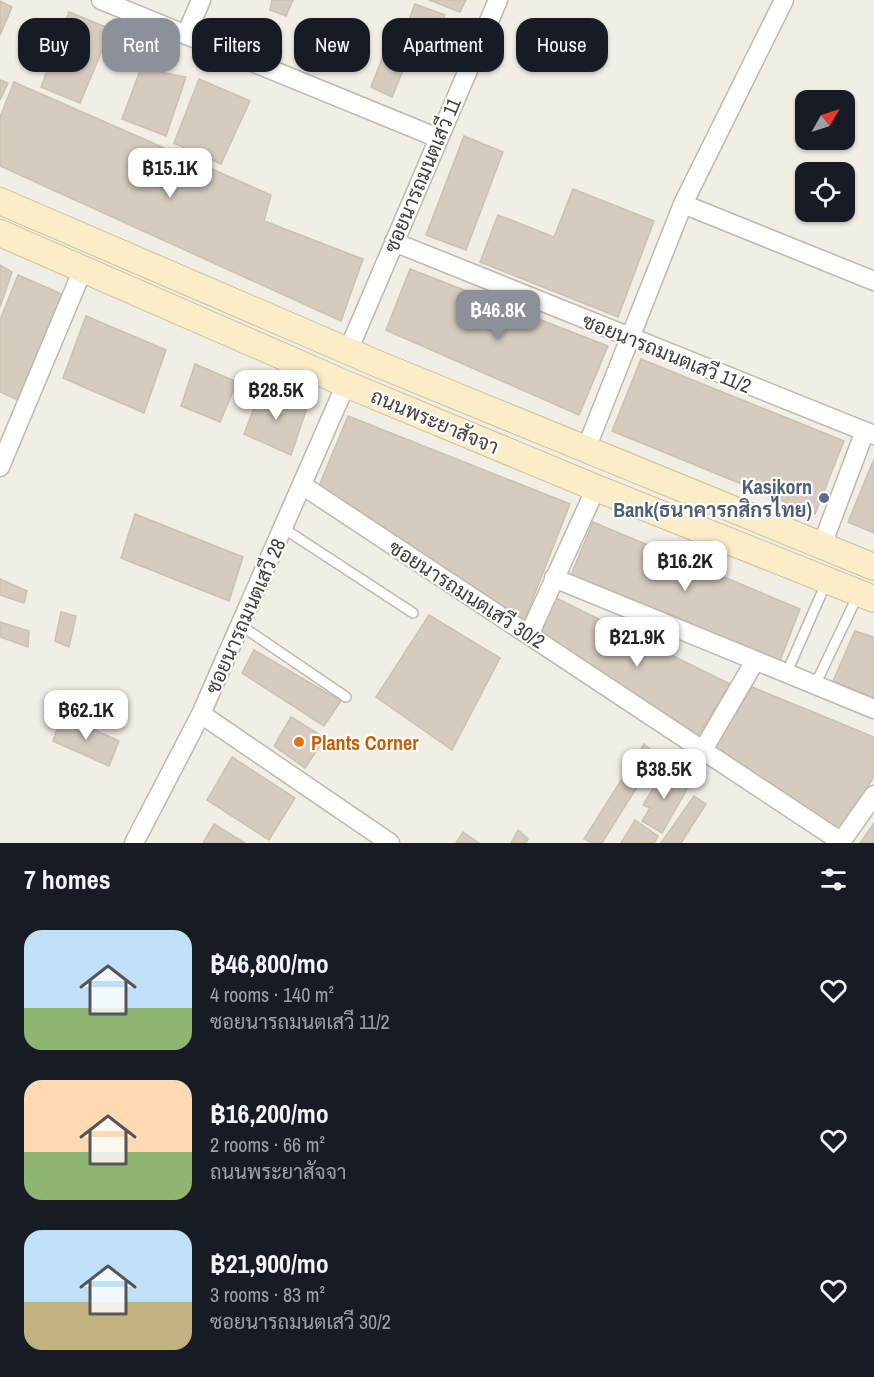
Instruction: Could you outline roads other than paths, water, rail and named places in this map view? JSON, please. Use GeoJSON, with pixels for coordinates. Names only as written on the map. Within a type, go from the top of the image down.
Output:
{"type":"FeatureCollection","features":[{"type":"Feature","properties":{"kind":"main road","name":"ถนนพระยาสัจจา"},"geometry":{"type":"LineString","coordinates":[[0,201],[378,364],[874,567]]}},
{"type":"Feature","properties":{"kind":"main road","name":"ถนนพระยาสัจจา"},"geometry":{"type":"LineString","coordinates":[[0,233],[304,366],[596,488],[867,596]]}},
{"type":"Feature","properties":{"kind":"main road"},"geometry":{"type":"LineString","coordinates":[[304,366],[317,338]]}},
{"type":"Feature","properties":{"kind":"main road"},"geometry":{"type":"LineString","coordinates":[[357,388],[378,364]]}},
{"type":"Feature","properties":{"kind":"street"},"geometry":{"type":"LineString","coordinates":[[100,0],[438,138]]}},
{"type":"Feature","properties":{"kind":"street"},"geometry":{"type":"LineString","coordinates":[[186,35],[201,0]]}},
{"type":"Feature","properties":{"kind":"street","name":"ซอยนารถมนตเสวี 11"},"geometry":{"type":"LineString","coordinates":[[348,351],[498,0]]}},
{"type":"Feature","properties":{"kind":"street"},"geometry":{"type":"LineString","coordinates":[[586,449],[683,204],[784,0]]}},
{"type":"Feature","properties":{"kind":"street"},"geometry":{"type":"LineString","coordinates":[[683,204],[874,281]]}},
{"type":"Feature","properties":{"kind":"street","name":"ซอยนารถมนตเสวี 11/2"},"geometry":{"type":"LineString","coordinates":[[394,242],[869,433]]}},
{"type":"Feature","properties":{"kind":"street"},"geometry":{"type":"LineString","coordinates":[[0,467],[83,269]]}},
{"type":"Feature","properties":{"kind":"street","name":"ซอยนารถมนตเสวี 28"},"geometry":{"type":"LineString","coordinates":[[134,843],[201,714],[302,485],[357,388]]}},
{"type":"Feature","properties":{"kind":"street"},"geometry":{"type":"LineString","coordinates":[[822,545],[869,433]]}},
{"type":"Feature","properties":{"kind":"street","name":"ซอยนารถมนตเสวี 30/2"},"geometry":{"type":"LineString","coordinates":[[302,485],[842,842]]}},
{"type":"Feature","properties":{"kind":"street"},"geometry":{"type":"LineString","coordinates":[[528,635],[596,488]]}},
{"type":"Feature","properties":{"kind":"street"},"geometry":{"type":"LineString","coordinates":[[554,578],[787,672],[874,710]]}},
{"type":"Feature","properties":{"kind":"street"},"geometry":{"type":"LineString","coordinates":[[703,750],[755,661]]}},
{"type":"Feature","properties":{"kind":"street"},"geometry":{"type":"LineString","coordinates":[[201,714],[390,843]]}},
{"type":"Feature","properties":{"kind":"street"},"geometry":{"type":"LineString","coordinates":[[842,842],[874,795]]}},
{"type":"Feature","properties":{"kind":"lane"},"geometry":{"type":"LineString","coordinates":[[283,528],[413,613]]}},
{"type":"Feature","properties":{"kind":"lane"},"geometry":{"type":"LineString","coordinates":[[787,672],[828,579]]}},
{"type":"Feature","properties":{"kind":"lane"},"geometry":{"type":"LineString","coordinates":[[815,685],[867,596]]}},
{"type":"Feature","properties":{"kind":"lane"},"geometry":{"type":"LineString","coordinates":[[240,625],[346,697]]}},
{"type":"Feature","properties":{"kind":"place","name":"Kasikorn Bank(ธนาคารกสิกรไทย)"},"geometry":{"type":"Point","coordinates":[824,498]}},
{"type":"Feature","properties":{"kind":"place","name":"Plants Corner"},"geometry":{"type":"Point","coordinates":[299,742]}}]}
